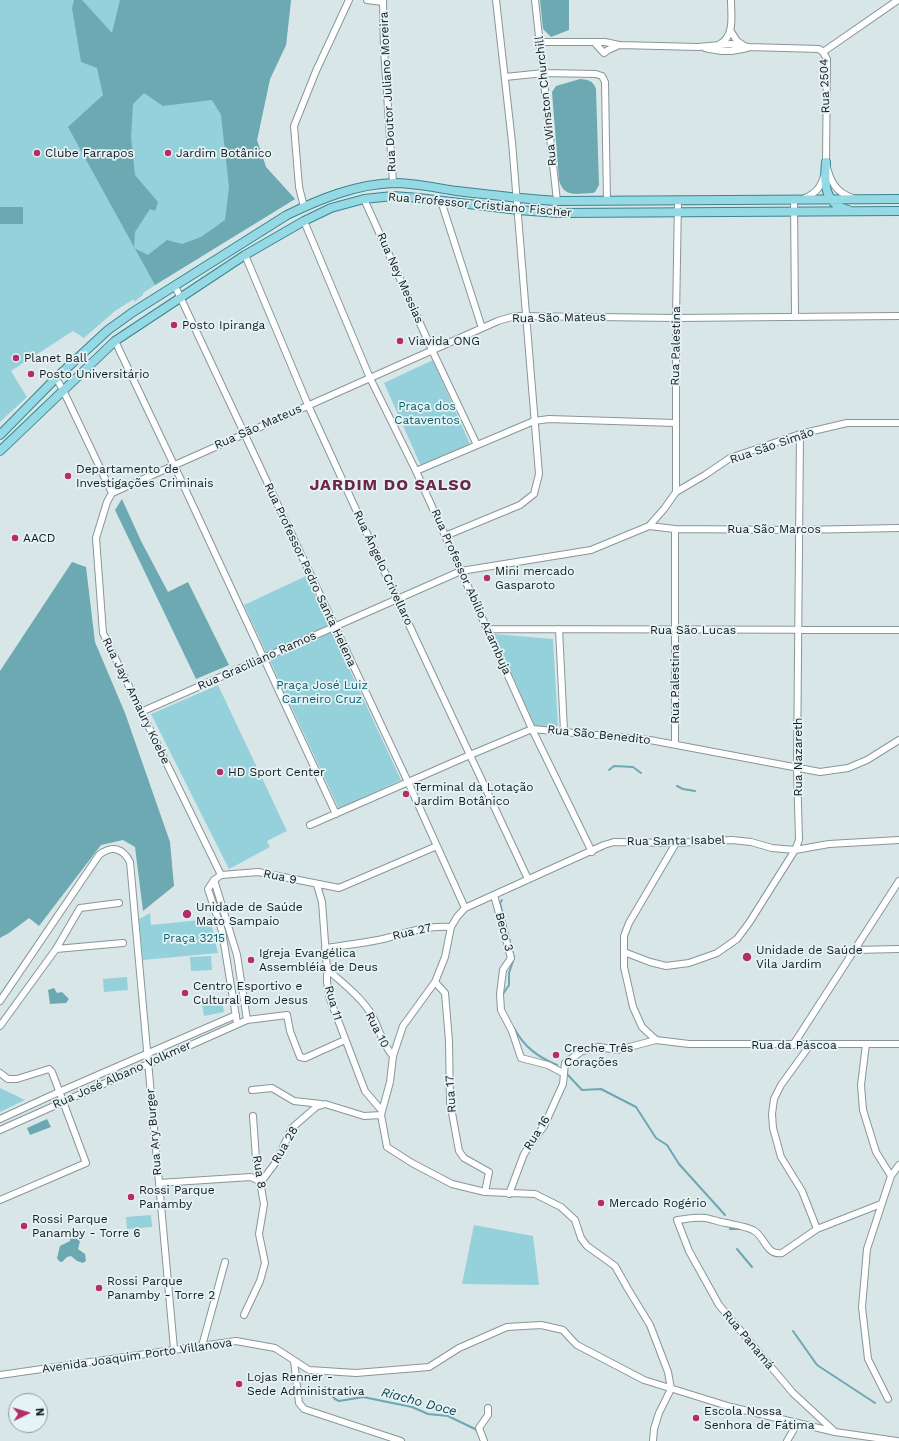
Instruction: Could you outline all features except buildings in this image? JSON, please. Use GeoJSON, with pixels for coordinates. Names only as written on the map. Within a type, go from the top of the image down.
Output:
{"type":"FeatureCollection","features":[{"type":"Feature","properties":{"kind":"main road"},"geometry":{"type":"LineString","coordinates":[[826,162],[825,185],[831,199],[842,209],[852,212]]}},
{"type":"Feature","properties":{"kind":"main road","name":"Rua Professor Cristiano Fischer"},"geometry":{"type":"LineString","coordinates":[[0,435],[56,378],[108,330],[133,312],[280,219],[304,207],[345,191],[393,183],[413,184],[517,199],[557,202],[899,198]]}},
{"type":"Feature","properties":{"kind":"main road"},"geometry":{"type":"LineString","coordinates":[[457,203],[458,191]]}},
{"type":"Feature","properties":{"kind":"main road","name":"Rua Professor Cristiano Fischer"},"geometry":{"type":"LineString","coordinates":[[0,451],[115,341],[245,255],[304,221],[331,208],[364,199],[393,196],[558,213],[899,211]]}},
{"type":"Feature","properties":{"kind":"main road"},"geometry":{"type":"LineString","coordinates":[[20,414],[28,423]]}},
{"type":"Feature","properties":{"kind":"street"},"geometry":{"type":"LineString","coordinates":[[304,207],[299,187],[294,126],[316,71],[349,0]]}},
{"type":"Feature","properties":{"kind":"street"},"geometry":{"type":"LineString","coordinates":[[367,0],[383,1]]}},
{"type":"Feature","properties":{"kind":"street"},"geometry":{"type":"LineString","coordinates":[[445,536],[520,505],[534,494],[539,474],[525,317],[518,210],[496,0]]}},
{"type":"Feature","properties":{"kind":"street","name":"Rua Winston Churchill"},"geometry":{"type":"LineString","coordinates":[[535,0],[557,202]]}},
{"type":"Feature","properties":{"kind":"street"},"geometry":{"type":"LineString","coordinates":[[716,45],[726,40],[729,36],[731,0]]}},
{"type":"Feature","properties":{"kind":"street","name":"Rua 2504"},"geometry":{"type":"LineString","coordinates":[[858,199],[848,196],[834,186],[828,173],[826,162],[826,59],[823,52],[897,0]]}},
{"type":"Feature","properties":{"kind":"street","name":"Rua Doutor Juliano Moreira"},"geometry":{"type":"LineString","coordinates":[[383,1],[384,49],[393,183]]}},
{"type":"Feature","properties":{"kind":"street"},"geometry":{"type":"LineString","coordinates":[[730,30],[737,41],[749,47]]}},
{"type":"Feature","properties":{"kind":"street"},"geometry":{"type":"LineString","coordinates":[[540,42],[605,42],[619,45],[698,47],[731,44],[749,47],[812,48],[819,49],[823,52]]}},
{"type":"Feature","properties":{"kind":"street"},"geometry":{"type":"LineString","coordinates":[[594,42],[604,53],[619,45]]}},
{"type":"Feature","properties":{"kind":"street"},"geometry":{"type":"LineString","coordinates":[[698,47],[721,52],[734,51],[749,47]]}},
{"type":"Feature","properties":{"kind":"street"},"geometry":{"type":"LineString","coordinates":[[505,77],[544,73],[596,74],[602,76],[605,82],[607,201]]}},
{"type":"Feature","properties":{"kind":"street","name":"Rua 2504"},"geometry":{"type":"LineString","coordinates":[[799,200],[812,195],[821,186],[826,162]]}},
{"type":"Feature","properties":{"kind":"street","name":"Rua Ney Messias"},"geometry":{"type":"LineString","coordinates":[[364,199],[476,445]]}},
{"type":"Feature","properties":{"kind":"street","name":"Rua Palestina"},"geometry":{"type":"LineString","coordinates":[[676,492],[675,423],[678,200]]}},
{"type":"Feature","properties":{"kind":"street"},"geometry":{"type":"LineString","coordinates":[[795,316],[794,212],[799,200]]}},
{"type":"Feature","properties":{"kind":"street"},"geometry":{"type":"LineString","coordinates":[[441,201],[482,328]]}},
{"type":"Feature","properties":{"kind":"street","name":"Rua Professor Abílio Azambuja"},"geometry":{"type":"LineString","coordinates":[[304,221],[370,378],[416,471],[532,729],[592,852]]}},
{"type":"Feature","properties":{"kind":"street","name":"Rua Ângelo Crivellaro"},"geometry":{"type":"LineString","coordinates":[[245,255],[308,405],[528,879]]}},
{"type":"Feature","properties":{"kind":"street","name":"Rua Professor Pedro Santa Helena"},"geometry":{"type":"LineString","coordinates":[[175,286],[408,782],[465,908]]}},
{"type":"Feature","properties":{"kind":"street","name":"Rua São Mateus"},"geometry":{"type":"LineString","coordinates":[[112,492],[498,321],[515,316],[676,318],[899,316]]}},
{"type":"Feature","properties":{"kind":"street"},"geometry":{"type":"LineString","coordinates":[[115,341],[336,814]]}},
{"type":"Feature","properties":{"kind":"street"},"geometry":{"type":"LineString","coordinates":[[56,378],[112,492]]}},
{"type":"Feature","properties":{"kind":"street"},"geometry":{"type":"LineString","coordinates":[[416,471],[534,421],[549,419],[675,423]]}},
{"type":"Feature","properties":{"kind":"street","name":"Rua São Simão"},"geometry":{"type":"LineString","coordinates":[[461,571],[591,550],[649,526],[676,492],[730,458],[800,434],[847,423],[899,423]]}},
{"type":"Feature","properties":{"kind":"street","name":"Rua Nazareth"},"geometry":{"type":"LineString","coordinates":[[624,952],[650,962],[666,966],[690,963],[717,953],[737,939],[749,923],[795,850],[799,840],[797,768],[800,434]]}},
{"type":"Feature","properties":{"kind":"street","name":"Rua Jayr Amaury Koebe"},"geometry":{"type":"LineString","coordinates":[[112,492],[106,502],[96,538],[103,633],[221,875]]}},
{"type":"Feature","properties":{"kind":"street","name":"Rua São Marcos"},"geometry":{"type":"LineString","coordinates":[[649,526],[675,528],[799,530],[899,528]]}},
{"type":"Feature","properties":{"kind":"street","name":"Rua Palestina"},"geometry":{"type":"LineString","coordinates":[[675,528],[675,744]]}},
{"type":"Feature","properties":{"kind":"street","name":"Rua Graciliano Ramos"},"geometry":{"type":"LineString","coordinates":[[141,712],[461,571]]}},
{"type":"Feature","properties":{"kind":"street","name":"Rua São Lucas"},"geometry":{"type":"LineString","coordinates":[[488,629],[899,630]]}},
{"type":"Feature","properties":{"kind":"street"},"geometry":{"type":"LineString","coordinates":[[559,629],[564,732]]}},
{"type":"Feature","properties":{"kind":"street","name":"Rua São Benedito"},"geometry":{"type":"LineString","coordinates":[[310,825],[532,729],[650,740],[820,772],[848,768],[867,760],[899,740]]}},
{"type":"Feature","properties":{"kind":"street","name":"Rua Santa Isabel"},"geometry":{"type":"LineString","coordinates":[[465,908],[592,852],[604,845],[614,842],[732,840],[751,842],[772,848],[795,850],[829,844],[899,840]]}},
{"type":"Feature","properties":{"kind":"street"},"geometry":{"type":"LineString","coordinates":[[656,1040],[642,1026],[634,1007],[625,974],[624,936],[628,923],[676,842]]}},
{"type":"Feature","properties":{"kind":"street","name":"Rua 9"},"geometry":{"type":"LineString","coordinates":[[221,875],[258,872],[317,885],[339,888],[437,846]]}},
{"type":"Feature","properties":{"kind":"street","name":"Rua Ary Burger"},"geometry":{"type":"LineString","coordinates":[[0,1001],[99,854],[107,849],[116,849],[126,854],[130,862],[174,1349]]}},
{"type":"Feature","properties":{"kind":"street"},"geometry":{"type":"LineString","coordinates":[[221,875],[214,880],[208,890],[222,931],[237,1024]]}},
{"type":"Feature","properties":{"kind":"street"},"geometry":{"type":"LineString","coordinates":[[214,880],[236,955],[247,1020]]}},
{"type":"Feature","properties":{"kind":"street"},"geometry":{"type":"LineString","coordinates":[[793,1045],[899,881]]}},
{"type":"Feature","properties":{"kind":"street","name":"Rua 11"},"geometry":{"type":"LineString","coordinates":[[317,885],[322,902],[327,982],[330,999],[366,1091],[381,1113]]}},
{"type":"Feature","properties":{"kind":"street","name":"Beco 3"},"geometry":{"type":"LineString","coordinates":[[494,894],[511,958],[502,970],[500,994],[501,1010],[512,1031],[521,1058],[548,1065],[563,1073]]}},
{"type":"Feature","properties":{"kind":"street"},"geometry":{"type":"LineString","coordinates":[[0,1026],[56,949],[80,908],[119,903]]}},
{"type":"Feature","properties":{"kind":"street"},"geometry":{"type":"LineString","coordinates":[[465,908],[451,927],[445,957],[435,982],[402,1026],[393,1056],[390,1082],[381,1113],[387,1147],[412,1163],[452,1184],[485,1192],[534,1194],[561,1207],[575,1220],[581,1238],[587,1246],[615,1266],[650,1325],[668,1372],[671,1389],[659,1413],[654,1429],[653,1441]]}},
{"type":"Feature","properties":{"kind":"street","name":"Rua 27"},"geometry":{"type":"LineString","coordinates":[[325,948],[387,938],[419,928],[439,926],[451,927]]}},
{"type":"Feature","properties":{"kind":"street"},"geometry":{"type":"LineString","coordinates":[[56,949],[123,943]]}},
{"type":"Feature","properties":{"kind":"street"},"geometry":{"type":"LineString","coordinates":[[854,950],[899,949]]}},
{"type":"Feature","properties":{"kind":"street","name":"Rua 10"},"geometry":{"type":"LineString","coordinates":[[327,969],[370,1012],[386,1048],[393,1056]]}},
{"type":"Feature","properties":{"kind":"street","name":"Rua 17"},"geometry":{"type":"LineString","coordinates":[[435,982],[445,992],[449,1041],[450,1102],[459,1151],[464,1158],[489,1172],[485,1192]]}},
{"type":"Feature","properties":{"kind":"street","name":"Rua José Albano Volkmer"},"geometry":{"type":"LineString","coordinates":[[0,1119],[236,1015]]}},
{"type":"Feature","properties":{"kind":"street","name":"Rua José Albano Volkmer"},"geometry":{"type":"LineString","coordinates":[[0,1130],[247,1020],[287,1015],[289,1029],[300,1057],[305,1058],[345,1040]]}},
{"type":"Feature","properties":{"kind":"street"},"geometry":{"type":"LineString","coordinates":[[563,1073],[565,1064],[582,1051],[599,1047],[618,1050],[656,1040]]}},
{"type":"Feature","properties":{"kind":"street","name":"Rua da Páscoa"},"geometry":{"type":"LineString","coordinates":[[656,1040],[689,1044],[899,1044]]}},
{"type":"Feature","properties":{"kind":"street"},"geometry":{"type":"LineString","coordinates":[[866,1044],[861,1085],[863,1110],[876,1152],[890,1176]]}},
{"type":"Feature","properties":{"kind":"street"},"geometry":{"type":"LineString","coordinates":[[810,1045],[781,1085],[774,1099],[772,1114],[773,1128],[781,1156],[802,1191],[817,1229],[881,1204]]}},
{"type":"Feature","properties":{"kind":"street"},"geometry":{"type":"LineString","coordinates":[[0,1073],[8,1079],[17,1079],[49,1069],[52,1072],[86,1163],[0,1200]]}},
{"type":"Feature","properties":{"kind":"street","name":"Rua 16"},"geometry":{"type":"LineString","coordinates":[[509,1194],[524,1154],[544,1126],[563,1084],[563,1073]]}},
{"type":"Feature","properties":{"kind":"street"},"geometry":{"type":"LineString","coordinates":[[252,1090],[272,1088],[294,1101],[324,1104],[364,1116],[381,1113]]}},
{"type":"Feature","properties":{"kind":"street","name":"Rua 28"},"geometry":{"type":"LineString","coordinates":[[261,1182],[276,1162],[292,1128],[316,1107],[324,1104]]}},
{"type":"Feature","properties":{"kind":"street"},"geometry":{"type":"LineString","coordinates":[[12,1113],[17,1122]]}},
{"type":"Feature","properties":{"kind":"street","name":"Rua 8"},"geometry":{"type":"LineString","coordinates":[[244,1315],[260,1282],[265,1263],[259,1234],[264,1204],[256,1159],[253,1116]]}},
{"type":"Feature","properties":{"kind":"street"},"geometry":{"type":"LineString","coordinates":[[888,1399],[868,1359],[862,1308],[867,1249],[890,1176],[899,1165]]}},
{"type":"Feature","properties":{"kind":"street"},"geometry":{"type":"LineString","coordinates":[[159,1183],[251,1176],[261,1182]]}},
{"type":"Feature","properties":{"kind":"street","name":"Rua Panamá"},"geometry":{"type":"LineString","coordinates":[[817,1229],[782,1253],[777,1254],[772,1252],[760,1234],[754,1230],[702,1218],[677,1220],[689,1251],[719,1305],[793,1393],[835,1432]]}},
{"type":"Feature","properties":{"kind":"street"},"geometry":{"type":"LineString","coordinates":[[202,1346],[225,1262]]}},
{"type":"Feature","properties":{"kind":"street","name":"Avenida Joaquim Porto Villanova"},"geometry":{"type":"LineString","coordinates":[[0,1375],[236,1341],[275,1348],[309,1370],[356,1373],[429,1367],[459,1348],[507,1327],[541,1325],[563,1330],[572,1340],[582,1347],[644,1380],[731,1407],[835,1432]]}},
{"type":"Feature","properties":{"kind":"street"},"geometry":{"type":"LineString","coordinates":[[294,1361],[299,1403],[304,1409],[381,1438],[401,1441]]}},
{"type":"Feature","properties":{"kind":"street"},"geometry":{"type":"LineString","coordinates":[[484,1441],[479,1428],[488,1415],[488,1408]]}},
{"type":"Feature","properties":{"kind":"street"},"geometry":{"type":"LineString","coordinates":[[787,1441],[797,1424]]}},
{"type":"Feature","properties":{"kind":"street"},"geometry":{"type":"LineString","coordinates":[[835,1432],[897,1441]]}},
{"type":"Feature","properties":{"kind":"green space","name":"Jardim Botânico"},"geometry":{"type":"Polygon","coordinates":[[[0,0],[291,0],[286,45],[270,79],[257,140],[266,167],[295,199],[152,287],[134,302],[134,299],[115,311],[84,338],[73,331],[11,371],[27,397],[0,422],[0,0]]]}},
{"type":"Feature","properties":{"kind":"green space","name":"Praça dos Cataventos"},"geometry":{"type":"Polygon","coordinates":[[[433,360],[470,444],[421,466],[384,383],[433,360]]]}},
{"type":"Feature","properties":{"kind":"green space","name":"Praça José Luiz Carneiro Cruz"},"geometry":{"type":"Polygon","coordinates":[[[306,576],[401,780],[339,809],[244,605],[306,576]]]}},
{"type":"Feature","properties":{"kind":"green space"},"geometry":{"type":"Polygon","coordinates":[[[494,634],[553,639],[558,727],[535,726],[494,634]]]}},
{"type":"Feature","properties":{"kind":"green space","name":"HD Sport Center"},"geometry":{"type":"Polygon","coordinates":[[[218,685],[287,831],[267,841],[270,847],[229,869],[151,714],[218,685]]]}},
{"type":"Feature","properties":{"kind":"green space","name":"Praça 3215"},"geometry":{"type":"Polygon","coordinates":[[[150,913],[151,925],[210,919],[218,953],[143,960],[139,919],[150,913]]]}},
{"type":"Feature","properties":{"kind":"green space"},"geometry":{"type":"Polygon","coordinates":[[[211,956],[212,970],[191,971],[190,957],[211,956]]]}},
{"type":"Feature","properties":{"kind":"green space"},"geometry":{"type":"Polygon","coordinates":[[[127,977],[128,990],[104,992],[103,979],[127,977]]]}},
{"type":"Feature","properties":{"kind":"green space"},"geometry":{"type":"Polygon","coordinates":[[[222,1001],[224,1012],[204,1016],[202,1004],[222,1001]]]}},
{"type":"Feature","properties":{"kind":"green space"},"geometry":{"type":"Polygon","coordinates":[[[0,1088],[25,1100],[0,1112],[0,1088]]]}},
{"type":"Feature","properties":{"kind":"green space"},"geometry":{"type":"Polygon","coordinates":[[[151,1215],[152,1227],[127,1229],[126,1217],[151,1215]]]}},
{"type":"Feature","properties":{"kind":"green space"},"geometry":{"type":"Polygon","coordinates":[[[474,1225],[533,1236],[539,1285],[462,1284],[474,1225]]]}},
{"type":"Feature","properties":{"kind":"shaded area","name":"Jardim Botânico"},"geometry":{"type":"Polygon","coordinates":[[[74,0],[82,0],[112,33],[120,0],[291,0],[286,45],[270,79],[257,140],[266,167],[295,199],[155,285],[135,248],[148,255],[167,240],[182,244],[201,237],[225,220],[229,187],[221,115],[212,100],[163,106],[144,93],[133,104],[131,137],[135,175],[158,202],[155,211],[150,209],[135,232],[134,247],[68,127],[103,95],[97,68],[81,62],[72,8],[74,0]]]}},
{"type":"Feature","properties":{"kind":"shaded area"},"geometry":{"type":"Polygon","coordinates":[[[540,0],[569,0],[569,30],[551,37],[543,29],[540,0]]]}},
{"type":"Feature","properties":{"kind":"shaded area"},"geometry":{"type":"Polygon","coordinates":[[[580,79],[592,82],[596,89],[599,185],[593,193],[572,194],[564,190],[559,180],[552,92],[556,86],[580,79]]]}},
{"type":"Feature","properties":{"kind":"shaded area"},"geometry":{"type":"Polygon","coordinates":[[[0,207],[23,207],[23,224],[0,224],[0,207]]]}},
{"type":"Feature","properties":{"kind":"shaded area"},"geometry":{"type":"Polygon","coordinates":[[[122,499],[141,541],[168,592],[188,582],[229,665],[196,679],[115,510],[122,499]]]}},
{"type":"Feature","properties":{"kind":"shaded area"},"geometry":{"type":"Polygon","coordinates":[[[72,562],[86,567],[95,642],[125,713],[170,842],[174,886],[143,911],[135,847],[123,840],[101,845],[39,926],[29,918],[0,938],[0,671],[72,562]]]}},
{"type":"Feature","properties":{"kind":"shaded area"},"geometry":{"type":"Polygon","coordinates":[[[54,988],[57,993],[62,992],[69,999],[66,1003],[50,1004],[48,990],[54,988]]]}},
{"type":"Feature","properties":{"kind":"shaded area"},"geometry":{"type":"Polygon","coordinates":[[[47,1119],[51,1127],[30,1135],[27,1128],[47,1119]]]}},
{"type":"Feature","properties":{"kind":"shaded area"},"geometry":{"type":"Polygon","coordinates":[[[78,1231],[80,1233],[80,1241],[78,1249],[85,1254],[86,1261],[83,1263],[77,1261],[71,1256],[67,1257],[62,1262],[59,1261],[57,1258],[60,1246],[70,1241],[71,1233],[78,1231]]]}},
{"type":"Feature","properties":{"kind":"waterway"},"geometry":{"type":"LineString","coordinates":[[609,770],[614,766],[633,767],[641,773]]}},
{"type":"Feature","properties":{"kind":"waterway"},"geometry":{"type":"LineString","coordinates":[[677,786],[683,789],[695,791]]}},
{"type":"Feature","properties":{"kind":"waterway"},"geometry":{"type":"LineString","coordinates":[[502,900],[500,903],[514,958],[509,973],[509,985],[503,994]]}},
{"type":"Feature","properties":{"kind":"waterway"},"geometry":{"type":"LineString","coordinates":[[514,1028],[522,1041],[532,1051],[557,1065]]}},
{"type":"Feature","properties":{"kind":"waterway"},"geometry":{"type":"LineString","coordinates":[[567,1074],[582,1090],[601,1089],[636,1107],[656,1138],[667,1145],[679,1164],[725,1215]]}},
{"type":"Feature","properties":{"kind":"waterway"},"geometry":{"type":"LineString","coordinates":[[730,1229],[740,1229]]}},
{"type":"Feature","properties":{"kind":"waterway"},"geometry":{"type":"LineString","coordinates":[[737,1249],[752,1267]]}},
{"type":"Feature","properties":{"kind":"waterway"},"geometry":{"type":"LineString","coordinates":[[793,1331],[817,1365],[875,1403]]}},
{"type":"Feature","properties":{"kind":"waterway","name":"Riacho Doce"},"geometry":{"type":"LineString","coordinates":[[325,1387],[335,1399],[339,1401],[363,1397],[412,1407],[428,1414],[448,1416],[475,1429],[478,1432]]}},
{"type":"Feature","properties":{"kind":"place","name":"Clube Farrapos"},"geometry":{"type":"Point","coordinates":[37,153]}},
{"type":"Feature","properties":{"kind":"place","name":"Jardim Botânico"},"geometry":{"type":"Point","coordinates":[168,153]}},
{"type":"Feature","properties":{"kind":"place","name":"Posto Ipiranga"},"geometry":{"type":"Point","coordinates":[174,325]}},
{"type":"Feature","properties":{"kind":"place","name":"Viavida ONG"},"geometry":{"type":"Point","coordinates":[400,341]}},
{"type":"Feature","properties":{"kind":"place","name":"Planet Ball"},"geometry":{"type":"Point","coordinates":[16,358]}},
{"type":"Feature","properties":{"kind":"place","name":"Posto Universitário"},"geometry":{"type":"Point","coordinates":[31,374]}},
{"type":"Feature","properties":{"kind":"place","name":"Departamento de Investigações Criminais"},"geometry":{"type":"Point","coordinates":[68,476]}},
{"type":"Feature","properties":{"kind":"place","name":"AACD"},"geometry":{"type":"Point","coordinates":[15,538]}},
{"type":"Feature","properties":{"kind":"place","name":"Mini mercado Gasparoto"},"geometry":{"type":"Point","coordinates":[487,578]}},
{"type":"Feature","properties":{"kind":"place","name":"HD Sport Center"},"geometry":{"type":"Point","coordinates":[220,772]}},
{"type":"Feature","properties":{"kind":"place","name":"Terminal da Lotação Jardim Botânico"},"geometry":{"type":"Point","coordinates":[406,794]}},
{"type":"Feature","properties":{"kind":"place","name":"Unidade de Saúde Mato Sampaio"},"geometry":{"type":"Point","coordinates":[187,914]}},
{"type":"Feature","properties":{"kind":"place","name":"Unidade de Saúde Vila Jardim"},"geometry":{"type":"Point","coordinates":[747,957]}},
{"type":"Feature","properties":{"kind":"place","name":"Igreja Evangélica Assembléia de Deus"},"geometry":{"type":"Point","coordinates":[251,960]}},
{"type":"Feature","properties":{"kind":"place","name":"Centro Esportivo e Cultural Bom Jesus"},"geometry":{"type":"Point","coordinates":[185,993]}},
{"type":"Feature","properties":{"kind":"place","name":"Creche Três Corações"},"geometry":{"type":"Point","coordinates":[556,1055]}},
{"type":"Feature","properties":{"kind":"place","name":"Rossi Parque Panamby"},"geometry":{"type":"Point","coordinates":[131,1197]}},
{"type":"Feature","properties":{"kind":"place","name":"Mercado Rogério"},"geometry":{"type":"Point","coordinates":[601,1203]}},
{"type":"Feature","properties":{"kind":"place","name":"Rossi Parque Panamby - Torre 6"},"geometry":{"type":"Point","coordinates":[24,1226]}},
{"type":"Feature","properties":{"kind":"place","name":"Rossi Parque Panamby - Torre 2"},"geometry":{"type":"Point","coordinates":[99,1288]}},
{"type":"Feature","properties":{"kind":"place","name":"Lojas Renner - Sede Administrativa"},"geometry":{"type":"Point","coordinates":[239,1384]}},
{"type":"Feature","properties":{"kind":"place","name":"Escola Nossa Senhora de Fátima"},"geometry":{"type":"Point","coordinates":[696,1418]}},
{"type":"Feature","properties":{"kind":"district","name":"JARDIM DO SALSO"},"geometry":{"type":"Point","coordinates":[391,485]}}]}
